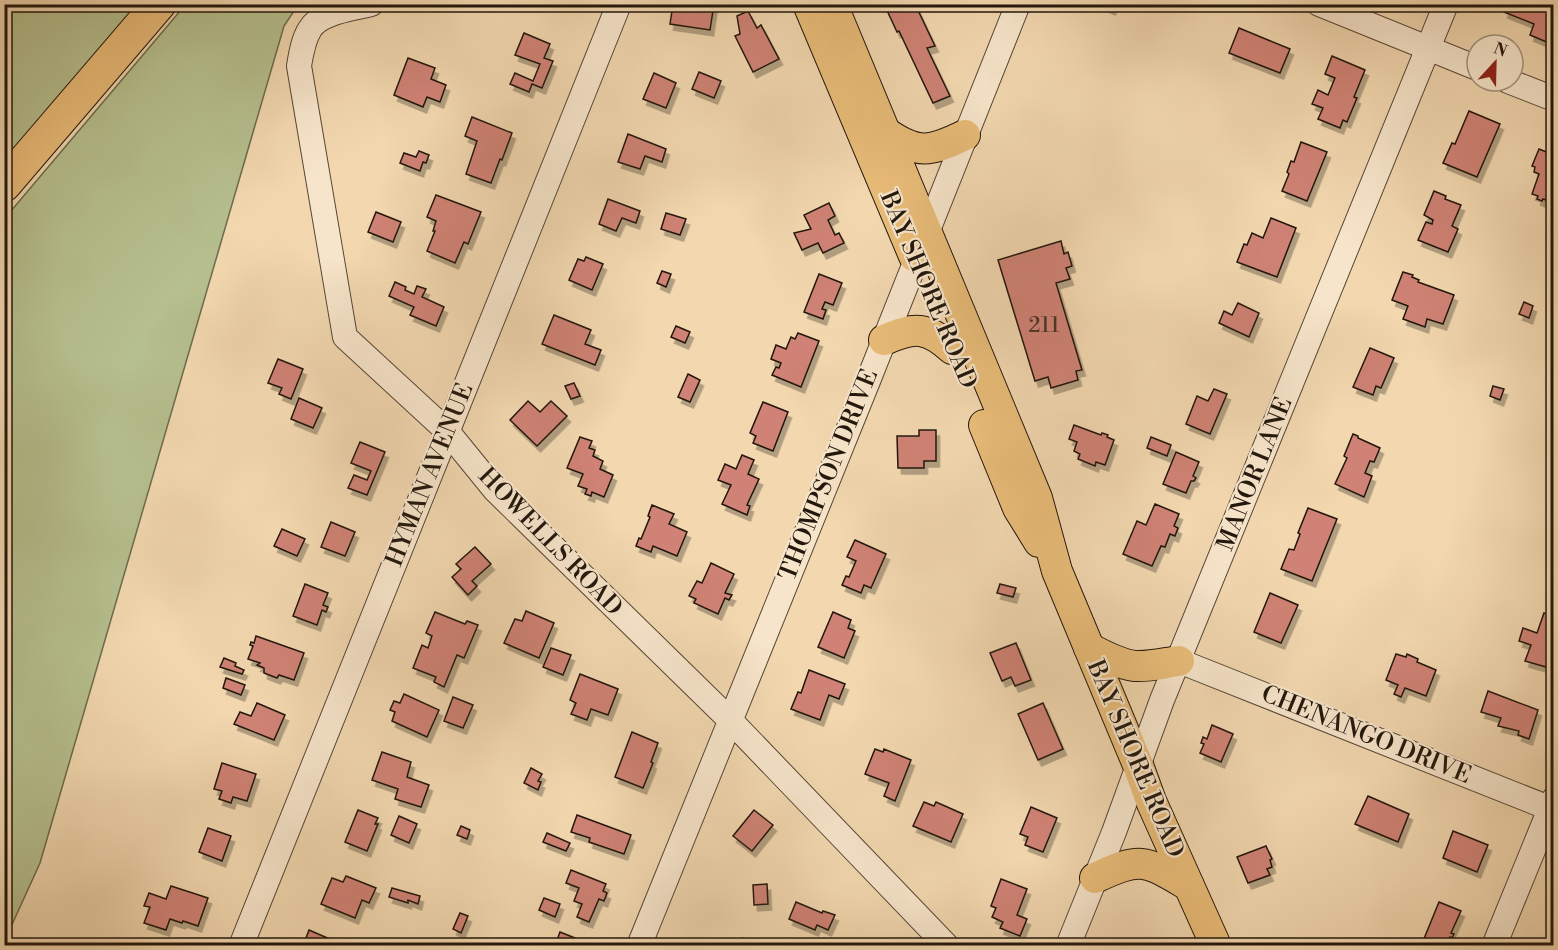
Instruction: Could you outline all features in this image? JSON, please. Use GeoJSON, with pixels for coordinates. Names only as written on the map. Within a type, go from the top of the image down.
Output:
{"type":"FeatureCollection","features":[{"type":"Feature","properties":{"kind":"highway"},"geometry":{"type":"LineString","coordinates":[[4,184],[159,4]]}},
{"type":"Feature","properties":{"kind":"main road","name":"BAY SHORE ROAD"},"geometry":{"type":"LineString","coordinates":[[808,4],[1018,508],[1057,571]]}},
{"type":"Feature","properties":{"kind":"main road","name":"BAY SHORE ROAD"},"geometry":{"type":"LineString","coordinates":[[832,4],[1037,498],[1057,571],[1151,801],[1216,945]]}},
{"type":"Feature","properties":{"kind":"main road"},"geometry":{"type":"LineString","coordinates":[[885,132],[904,144],[922,149],[937,147],[965,135]]}},
{"type":"Feature","properties":{"kind":"main road"},"geometry":{"type":"LineString","coordinates":[[884,340],[907,331],[926,332],[941,339],[952,349]]}},
{"type":"Feature","properties":{"kind":"main road"},"geometry":{"type":"LineString","coordinates":[[1089,648],[1136,666],[1179,661]]}},
{"type":"Feature","properties":{"kind":"main road"},"geometry":{"type":"LineString","coordinates":[[1095,878],[1120,866],[1141,863],[1156,867],[1189,886]]}},
{"type":"Feature","properties":{"kind":"street","name":"HOWELLS ROAD"},"geometry":{"type":"LineString","coordinates":[[371,4],[334,13],[320,19],[310,28],[299,66],[345,338],[447,431],[495,490],[730,720],[947,945]]}},
{"type":"Feature","properties":{"kind":"street","name":"HYMAN AVENUE"},"geometry":{"type":"LineString","coordinates":[[241,945],[619,4]]}},
{"type":"Feature","properties":{"kind":"street","name":"THOMPSON DRIVE"},"geometry":{"type":"LineString","coordinates":[[639,945],[1018,4]]}},
{"type":"Feature","properties":{"kind":"street"},"geometry":{"type":"LineString","coordinates":[[1319,4],[1465,63]]}},
{"type":"Feature","properties":{"kind":"street","name":"MANOR LANE"},"geometry":{"type":"LineString","coordinates":[[1068,945],[1151,727],[1446,4]]}},
{"type":"Feature","properties":{"kind":"street"},"geometry":{"type":"LineString","coordinates":[[1525,88],[1554,99]]}},
{"type":"Feature","properties":{"kind":"street","name":"CHENANGO DRIVE"},"geometry":{"type":"LineString","coordinates":[[1179,661],[1552,806]]}},
{"type":"Feature","properties":{"kind":"street"},"geometry":{"type":"LineString","coordinates":[[1494,945],[1552,806]]}},
{"type":"Feature","properties":{"kind":"green space"},"geometry":{"type":"Polygon","coordinates":[[[186,4],[298,5],[284,26],[40,863],[5,940],[5,218],[186,4]]]}},
{"type":"Feature","properties":{"kind":"green space"},"geometry":{"type":"Polygon","coordinates":[[[4,5],[142,5],[4,164],[4,5]]]}},
{"type":"Feature","properties":{"kind":"building"},"geometry":{"type":"Polygon","coordinates":[[[673,4],[714,4],[710,30],[670,24],[673,4]]]}},
{"type":"Feature","properties":{"kind":"building"},"geometry":{"type":"Polygon","coordinates":[[[884,4],[915,4],[935,46],[927,48],[950,96],[933,103],[884,4]]]}},
{"type":"Feature","properties":{"kind":"building"},"geometry":{"type":"Polygon","coordinates":[[[1100,4],[1114,4],[1112,9],[1100,4]]]}},
{"type":"Feature","properties":{"kind":"building"},"geometry":{"type":"Polygon","coordinates":[[[1507,4],[1554,4],[1554,32],[1549,43],[1530,35],[1534,24],[1504,12],[1507,4]]]}},
{"type":"Feature","properties":{"kind":"building"},"geometry":{"type":"Polygon","coordinates":[[[748,11],[757,28],[761,25],[779,59],[753,72],[735,36],[740,34],[737,16],[748,11]]]}},
{"type":"Feature","properties":{"kind":"building"},"geometry":{"type":"Polygon","coordinates":[[[1239,28],[1290,49],[1280,73],[1229,53],[1239,28]]]}},
{"type":"Feature","properties":{"kind":"building"},"geometry":{"type":"Polygon","coordinates":[[[524,33],[550,44],[544,58],[553,61],[542,88],[532,84],[529,92],[510,84],[515,73],[533,81],[540,64],[515,55],[524,33]]]}},
{"type":"Feature","properties":{"kind":"building"},"geometry":{"type":"Polygon","coordinates":[[[1332,56],[1365,70],[1347,122],[1343,120],[1340,128],[1318,119],[1323,108],[1312,104],[1318,90],[1328,95],[1335,78],[1325,74],[1332,56]]]}},
{"type":"Feature","properties":{"kind":"building"},"geometry":{"type":"Polygon","coordinates":[[[408,58],[435,68],[431,79],[446,85],[440,102],[427,97],[423,107],[394,95],[408,58]]]}},
{"type":"Feature","properties":{"kind":"building"},"geometry":{"type":"Polygon","coordinates":[[[699,72],[721,81],[714,98],[692,89],[699,72]]]}},
{"type":"Feature","properties":{"kind":"building"},"geometry":{"type":"Polygon","coordinates":[[[654,73],[676,83],[666,108],[643,99],[654,73]]]}},
{"type":"Feature","properties":{"kind":"building"},"geometry":{"type":"Polygon","coordinates":[[[1469,111],[1500,124],[1477,177],[1443,163],[1452,143],[1455,144],[1469,111]]]}},
{"type":"Feature","properties":{"kind":"building"},"geometry":{"type":"Polygon","coordinates":[[[472,117],[512,133],[491,183],[466,174],[477,141],[465,136],[472,117]]]}},
{"type":"Feature","properties":{"kind":"building"},"geometry":{"type":"Polygon","coordinates":[[[628,134],[666,149],[662,162],[645,156],[640,169],[618,162],[628,134]]]}},
{"type":"Feature","properties":{"kind":"building"},"geometry":{"type":"Polygon","coordinates":[[[1301,142],[1327,152],[1307,201],[1282,191],[1289,174],[1287,172],[1291,161],[1294,162],[1301,142]]]}},
{"type":"Feature","properties":{"kind":"building"},"geometry":{"type":"Polygon","coordinates":[[[1539,149],[1554,157],[1554,206],[1548,203],[1549,201],[1537,199],[1538,196],[1532,194],[1539,174],[1534,172],[1535,167],[1532,166],[1539,149]]]}},
{"type":"Feature","properties":{"kind":"building"},"geometry":{"type":"Polygon","coordinates":[[[419,151],[429,155],[420,171],[400,163],[404,153],[416,157],[419,151]]]}},
{"type":"Feature","properties":{"kind":"building"},"geometry":{"type":"Polygon","coordinates":[[[1434,191],[1446,196],[1445,199],[1461,205],[1452,226],[1458,229],[1448,252],[1418,240],[1426,222],[1432,224],[1433,220],[1424,215],[1434,191]]]}},
{"type":"Feature","properties":{"kind":"building"},"geometry":{"type":"Polygon","coordinates":[[[436,195],[481,212],[468,244],[464,242],[455,263],[427,251],[435,231],[433,231],[436,221],[427,217],[436,195]]]}},
{"type":"Feature","properties":{"kind":"building"},"geometry":{"type":"Polygon","coordinates":[[[608,199],[640,211],[636,223],[622,218],[616,231],[599,224],[608,199]]]}},
{"type":"Feature","properties":{"kind":"building"},"geometry":{"type":"Polygon","coordinates":[[[829,203],[835,216],[828,220],[835,235],[839,233],[844,243],[823,253],[818,243],[802,250],[794,233],[811,229],[804,215],[829,203]]]}},
{"type":"Feature","properties":{"kind":"building"},"geometry":{"type":"Polygon","coordinates":[[[376,212],[401,222],[393,242],[368,232],[376,212]]]}},
{"type":"Feature","properties":{"kind":"building"},"geometry":{"type":"Polygon","coordinates":[[[666,213],[686,219],[680,235],[661,229],[666,213]]]}},
{"type":"Feature","properties":{"kind":"building"},"geometry":{"type":"Polygon","coordinates":[[[1271,218],[1296,228],[1277,277],[1237,262],[1244,244],[1247,245],[1252,233],[1263,238],[1271,218]]]}},
{"type":"Feature","properties":{"kind":"building"},"geometry":{"type":"Polygon","coordinates":[[[1061,241],[1064,254],[1068,252],[1072,266],[1066,268],[1070,279],[1056,283],[1082,370],[1076,371],[1078,380],[1051,388],[1048,377],[1035,381],[998,260],[1061,241]]]}},
{"type":"Feature","properties":{"kind":"building"},"geometry":{"type":"Polygon","coordinates":[[[586,257],[603,264],[592,290],[569,280],[578,259],[584,261],[586,257]]]}},
{"type":"Feature","properties":{"kind":"building"},"geometry":{"type":"Polygon","coordinates":[[[662,271],[671,274],[666,287],[657,283],[662,271]]]}},
{"type":"Feature","properties":{"kind":"building"},"geometry":{"type":"Polygon","coordinates":[[[1403,272],[1413,275],[1412,277],[1419,280],[1418,282],[1454,295],[1443,324],[1427,319],[1425,327],[1403,319],[1408,306],[1392,300],[1403,272]]]}},
{"type":"Feature","properties":{"kind":"building"},"geometry":{"type":"Polygon","coordinates":[[[819,274],[842,283],[833,305],[825,302],[822,309],[826,310],[823,319],[804,312],[819,274]]]}},
{"type":"Feature","properties":{"kind":"building"},"geometry":{"type":"Polygon","coordinates":[[[395,282],[414,294],[417,286],[426,289],[422,297],[444,307],[436,326],[410,315],[414,307],[389,296],[395,282]]]}},
{"type":"Feature","properties":{"kind":"building"},"geometry":{"type":"Polygon","coordinates":[[[1524,302],[1533,306],[1529,318],[1519,314],[1524,302]]]}},
{"type":"Feature","properties":{"kind":"building"},"geometry":{"type":"Polygon","coordinates":[[[1238,303],[1259,313],[1249,337],[1219,323],[1224,311],[1232,315],[1238,303]]]}},
{"type":"Feature","properties":{"kind":"building"},"geometry":{"type":"Polygon","coordinates":[[[554,315],[591,330],[585,344],[601,350],[595,365],[542,344],[554,315]]]}},
{"type":"Feature","properties":{"kind":"building"},"geometry":{"type":"Polygon","coordinates":[[[676,326],[690,332],[685,343],[671,337],[676,326]]]}},
{"type":"Feature","properties":{"kind":"building"},"geometry":{"type":"Polygon","coordinates":[[[798,333],[819,341],[801,387],[772,375],[781,363],[771,359],[776,345],[786,349],[791,337],[795,339],[798,333]]]}},
{"type":"Feature","properties":{"kind":"building"},"geometry":{"type":"Polygon","coordinates":[[[1370,348],[1394,358],[1381,388],[1376,386],[1373,395],[1353,387],[1370,348]]]}},
{"type":"Feature","properties":{"kind":"building"},"geometry":{"type":"Polygon","coordinates":[[[278,359],[303,369],[291,399],[279,394],[282,388],[268,383],[278,359]]]}},
{"type":"Feature","properties":{"kind":"building"},"geometry":{"type":"Polygon","coordinates":[[[688,374],[700,380],[690,402],[678,397],[688,374]]]}},
{"type":"Feature","properties":{"kind":"building"},"geometry":{"type":"Polygon","coordinates":[[[574,383],[580,396],[571,399],[565,386],[574,383]]]}},
{"type":"Feature","properties":{"kind":"building"},"geometry":{"type":"Polygon","coordinates":[[[1493,386],[1504,389],[1500,400],[1490,396],[1493,386]]]}},
{"type":"Feature","properties":{"kind":"building"},"geometry":{"type":"Polygon","coordinates":[[[1214,389],[1227,394],[1210,434],[1186,424],[1197,396],[1208,401],[1214,389]]]}},
{"type":"Feature","properties":{"kind":"building"},"geometry":{"type":"Polygon","coordinates":[[[299,398],[322,408],[313,428],[291,419],[299,398]]]}},
{"type":"Feature","properties":{"kind":"building"},"geometry":{"type":"Polygon","coordinates":[[[528,401],[540,412],[551,401],[567,416],[537,446],[510,420],[528,401]]]}},
{"type":"Feature","properties":{"kind":"building"},"geometry":{"type":"Polygon","coordinates":[[[763,402],[788,412],[773,451],[753,443],[756,436],[750,433],[763,402]]]}},
{"type":"Feature","properties":{"kind":"building"},"geometry":{"type":"Polygon","coordinates":[[[1074,425],[1101,435],[1102,433],[1108,435],[1107,437],[1114,440],[1105,465],[1096,462],[1095,466],[1078,459],[1080,454],[1074,451],[1077,442],[1069,439],[1074,425]]]}},
{"type":"Feature","properties":{"kind":"building"},"geometry":{"type":"Polygon","coordinates":[[[919,430],[936,430],[936,461],[924,461],[924,468],[898,468],[897,436],[919,436],[919,430]]]}},
{"type":"Feature","properties":{"kind":"building"},"geometry":{"type":"Polygon","coordinates":[[[1353,434],[1380,448],[1374,462],[1370,461],[1365,473],[1372,476],[1364,497],[1335,484],[1347,458],[1344,456],[1353,434]]]}},
{"type":"Feature","properties":{"kind":"building"},"geometry":{"type":"Polygon","coordinates":[[[580,437],[592,441],[589,448],[595,450],[593,456],[603,461],[600,469],[613,475],[604,497],[592,492],[591,496],[585,494],[587,489],[578,486],[583,474],[567,468],[580,437]]]}},
{"type":"Feature","properties":{"kind":"building"},"geometry":{"type":"Polygon","coordinates":[[[1151,437],[1171,445],[1167,456],[1147,448],[1151,437]]]}},
{"type":"Feature","properties":{"kind":"building"},"geometry":{"type":"Polygon","coordinates":[[[360,442],[385,452],[367,495],[348,488],[354,475],[367,480],[371,471],[351,463],[360,442]]]}},
{"type":"Feature","properties":{"kind":"building"},"geometry":{"type":"Polygon","coordinates":[[[1176,452],[1199,462],[1193,476],[1196,478],[1191,481],[1186,493],[1163,484],[1176,452]]]}},
{"type":"Feature","properties":{"kind":"building"},"geometry":{"type":"Polygon","coordinates":[[[742,455],[754,460],[748,474],[759,479],[747,505],[750,506],[747,515],[722,504],[731,485],[718,480],[725,464],[736,469],[742,455]]]}},
{"type":"Feature","properties":{"kind":"building"},"geometry":{"type":"Polygon","coordinates":[[[1155,504],[1179,514],[1174,526],[1178,528],[1175,536],[1170,534],[1165,547],[1161,546],[1152,566],[1123,554],[1137,521],[1146,525],[1155,504]]]}},
{"type":"Feature","properties":{"kind":"building"},"geometry":{"type":"Polygon","coordinates":[[[652,505],[674,514],[669,524],[687,532],[677,556],[653,546],[651,552],[636,546],[650,517],[648,516],[652,505]]]}},
{"type":"Feature","properties":{"kind":"building"},"geometry":{"type":"Polygon","coordinates":[[[1308,508],[1337,519],[1312,581],[1281,569],[1289,549],[1294,550],[1308,508]]]}},
{"type":"Feature","properties":{"kind":"building"},"geometry":{"type":"Polygon","coordinates":[[[331,522],[355,532],[345,556],[321,547],[331,522]]]}},
{"type":"Feature","properties":{"kind":"building"},"geometry":{"type":"Polygon","coordinates":[[[282,529],[305,539],[297,556],[274,546],[282,529]]]}},
{"type":"Feature","properties":{"kind":"building"},"geometry":{"type":"Polygon","coordinates":[[[1554,534],[1554,555],[1547,552],[1554,534]]]}},
{"type":"Feature","properties":{"kind":"building"},"geometry":{"type":"Polygon","coordinates":[[[855,540],[886,554],[871,588],[864,585],[861,593],[842,585],[846,576],[849,577],[856,561],[847,557],[855,540]]]}},
{"type":"Feature","properties":{"kind":"building"},"geometry":{"type":"Polygon","coordinates":[[[475,547],[491,564],[472,581],[477,586],[468,595],[452,577],[461,569],[456,564],[475,547]]]}},
{"type":"Feature","properties":{"kind":"building"},"geometry":{"type":"Polygon","coordinates":[[[711,563],[734,574],[725,593],[732,595],[729,600],[725,598],[718,614],[694,603],[696,599],[689,596],[697,581],[702,583],[711,563]]]}},
{"type":"Feature","properties":{"kind":"building"},"geometry":{"type":"Polygon","coordinates":[[[305,584],[328,593],[323,605],[328,607],[326,612],[322,610],[317,625],[293,616],[305,584]]]}},
{"type":"Feature","properties":{"kind":"building"},"geometry":{"type":"Polygon","coordinates":[[[1000,584],[1016,588],[1013,597],[997,593],[1000,584]]]}},
{"type":"Feature","properties":{"kind":"building"},"geometry":{"type":"Polygon","coordinates":[[[1270,593],[1298,605],[1281,643],[1254,632],[1270,593]]]}},
{"type":"Feature","properties":{"kind":"building"},"geometry":{"type":"Polygon","coordinates":[[[526,611],[554,623],[539,658],[504,643],[515,619],[522,621],[526,611]]]}},
{"type":"Feature","properties":{"kind":"building"},"geometry":{"type":"Polygon","coordinates":[[[435,612],[465,624],[467,621],[478,625],[464,658],[457,655],[444,687],[434,682],[436,677],[413,668],[422,645],[428,648],[432,636],[426,633],[435,612]]]}},
{"type":"Feature","properties":{"kind":"building"},"geometry":{"type":"Polygon","coordinates":[[[833,612],[851,620],[848,628],[855,631],[844,658],[818,647],[833,612]]]}},
{"type":"Feature","properties":{"kind":"building"},"geometry":{"type":"Polygon","coordinates":[[[1544,613],[1554,616],[1554,632],[1551,631],[1549,637],[1554,639],[1554,658],[1549,658],[1546,667],[1525,661],[1531,645],[1519,641],[1523,628],[1537,633],[1544,613]]]}},
{"type":"Feature","properties":{"kind":"building"},"geometry":{"type":"Polygon","coordinates":[[[256,636],[304,653],[294,680],[279,675],[277,678],[264,673],[264,668],[257,665],[260,663],[248,659],[253,646],[250,645],[251,642],[254,643],[256,636]]]}},
{"type":"Feature","properties":{"kind":"building"},"geometry":{"type":"Polygon","coordinates":[[[1016,643],[1031,680],[1015,686],[1011,677],[1002,681],[990,653],[1016,643]]]}},
{"type":"Feature","properties":{"kind":"building"},"geometry":{"type":"Polygon","coordinates":[[[551,648],[571,655],[563,675],[543,667],[551,648]]]}},
{"type":"Feature","properties":{"kind":"building"},"geometry":{"type":"Polygon","coordinates":[[[1396,654],[1406,657],[1407,654],[1418,659],[1417,662],[1436,670],[1426,696],[1405,688],[1401,697],[1394,694],[1398,685],[1386,680],[1396,654]]]}},
{"type":"Feature","properties":{"kind":"building"},"geometry":{"type":"Polygon","coordinates":[[[224,658],[236,663],[235,666],[244,670],[242,674],[220,667],[224,658]]]}},
{"type":"Feature","properties":{"kind":"building"},"geometry":{"type":"Polygon","coordinates":[[[809,670],[845,684],[839,699],[829,695],[820,720],[791,709],[798,692],[801,693],[809,670]]]}},
{"type":"Feature","properties":{"kind":"building"},"geometry":{"type":"Polygon","coordinates":[[[580,674],[618,689],[608,715],[591,709],[587,720],[571,714],[576,703],[570,700],[580,674]]]}},
{"type":"Feature","properties":{"kind":"building"},"geometry":{"type":"Polygon","coordinates":[[[226,678],[245,685],[241,695],[223,688],[226,678]]]}},
{"type":"Feature","properties":{"kind":"building"},"geometry":{"type":"Polygon","coordinates":[[[1488,691],[1538,710],[1529,739],[1518,735],[1519,731],[1498,726],[1501,718],[1481,712],[1488,691]]]}},
{"type":"Feature","properties":{"kind":"building"},"geometry":{"type":"Polygon","coordinates":[[[404,694],[439,710],[427,737],[392,721],[395,712],[390,710],[394,701],[400,703],[404,694]]]}},
{"type":"Feature","properties":{"kind":"building"},"geometry":{"type":"Polygon","coordinates":[[[453,697],[473,705],[463,728],[444,721],[453,697]]]}},
{"type":"Feature","properties":{"kind":"building"},"geometry":{"type":"Polygon","coordinates":[[[257,703],[285,715],[274,740],[234,724],[240,712],[251,716],[257,703]]]}},
{"type":"Feature","properties":{"kind":"building"},"geometry":{"type":"Polygon","coordinates":[[[1043,703],[1063,749],[1038,760],[1018,714],[1043,703]]]}},
{"type":"Feature","properties":{"kind":"building"},"geometry":{"type":"Polygon","coordinates":[[[1212,725],[1233,734],[1221,762],[1200,753],[1204,744],[1201,743],[1203,737],[1207,739],[1212,725]]]}},
{"type":"Feature","properties":{"kind":"building"},"geometry":{"type":"Polygon","coordinates":[[[632,732],[658,743],[643,788],[615,777],[632,732]]]}},
{"type":"Feature","properties":{"kind":"building"},"geometry":{"type":"Polygon","coordinates":[[[875,749],[883,752],[884,749],[911,760],[895,801],[884,796],[889,783],[865,774],[875,749]]]}},
{"type":"Feature","properties":{"kind":"building"},"geometry":{"type":"Polygon","coordinates":[[[382,752],[411,762],[407,777],[429,785],[421,807],[395,799],[398,789],[372,780],[382,752]]]}},
{"type":"Feature","properties":{"kind":"building"},"geometry":{"type":"Polygon","coordinates":[[[222,763],[256,774],[247,801],[233,797],[231,803],[219,799],[222,791],[214,789],[222,763]]]}},
{"type":"Feature","properties":{"kind":"building"},"geometry":{"type":"Polygon","coordinates":[[[531,768],[542,774],[538,781],[541,782],[538,790],[524,783],[531,768]]]}},
{"type":"Feature","properties":{"kind":"building"},"geometry":{"type":"Polygon","coordinates":[[[1368,796],[1409,814],[1398,842],[1355,824],[1368,796]]]}},
{"type":"Feature","properties":{"kind":"building"},"geometry":{"type":"Polygon","coordinates":[[[924,802],[934,806],[936,802],[963,814],[951,842],[913,826],[924,802]]]}},
{"type":"Feature","properties":{"kind":"building"},"geometry":{"type":"Polygon","coordinates":[[[1031,807],[1057,818],[1043,852],[1025,845],[1028,837],[1020,834],[1031,807]]]}},
{"type":"Feature","properties":{"kind":"building"},"geometry":{"type":"Polygon","coordinates":[[[358,810],[378,818],[375,824],[378,824],[367,851],[345,842],[358,810]]]}},
{"type":"Feature","properties":{"kind":"building"},"geometry":{"type":"Polygon","coordinates":[[[754,810],[773,825],[752,851],[733,836],[754,810]]]}},
{"type":"Feature","properties":{"kind":"building"},"geometry":{"type":"Polygon","coordinates":[[[577,815],[631,835],[624,854],[589,842],[590,838],[571,832],[577,815]]]}},
{"type":"Feature","properties":{"kind":"building"},"geometry":{"type":"Polygon","coordinates":[[[399,816],[417,824],[409,843],[391,835],[399,816]]]}},
{"type":"Feature","properties":{"kind":"building"},"geometry":{"type":"Polygon","coordinates":[[[461,826],[470,830],[467,839],[457,835],[461,826]]]}},
{"type":"Feature","properties":{"kind":"building"},"geometry":{"type":"Polygon","coordinates":[[[208,828],[231,836],[222,861],[199,852],[208,828]]]}},
{"type":"Feature","properties":{"kind":"building"},"geometry":{"type":"Polygon","coordinates":[[[1453,831],[1488,845],[1477,872],[1443,858],[1453,831]]]}},
{"type":"Feature","properties":{"kind":"building"},"geometry":{"type":"Polygon","coordinates":[[[547,833],[570,843],[566,851],[543,842],[547,833]]]}},
{"type":"Feature","properties":{"kind":"building"},"geometry":{"type":"Polygon","coordinates":[[[1266,846],[1272,859],[1270,860],[1272,867],[1267,869],[1270,875],[1248,883],[1237,857],[1266,846]]]}},
{"type":"Feature","properties":{"kind":"building"},"geometry":{"type":"Polygon","coordinates":[[[571,870],[606,884],[603,891],[607,893],[604,901],[599,899],[589,922],[577,917],[582,904],[574,901],[579,888],[566,883],[571,870]]]}},
{"type":"Feature","properties":{"kind":"building"},"geometry":{"type":"Polygon","coordinates":[[[346,876],[376,888],[369,903],[362,900],[355,918],[321,904],[332,878],[343,882],[346,876]]]}},
{"type":"Feature","properties":{"kind":"building"},"geometry":{"type":"Polygon","coordinates":[[[1001,879],[1027,889],[1017,915],[1027,919],[1020,936],[1000,928],[1003,922],[992,917],[996,908],[991,906],[1001,879]]]}},
{"type":"Feature","properties":{"kind":"building"},"geometry":{"type":"Polygon","coordinates":[[[767,884],[768,904],[754,905],[753,885],[767,884]]]}},
{"type":"Feature","properties":{"kind":"building"},"geometry":{"type":"Polygon","coordinates":[[[171,886],[208,898],[198,926],[170,919],[166,930],[144,923],[150,907],[144,906],[149,893],[166,899],[171,886]]]}},
{"type":"Feature","properties":{"kind":"building"},"geometry":{"type":"Polygon","coordinates":[[[392,888],[420,896],[418,904],[389,897],[392,888]]]}},
{"type":"Feature","properties":{"kind":"building"},"geometry":{"type":"Polygon","coordinates":[[[544,898],[560,904],[555,917],[539,910],[544,898]]]}},
{"type":"Feature","properties":{"kind":"building"},"geometry":{"type":"Polygon","coordinates":[[[796,902],[822,913],[823,911],[835,915],[828,930],[817,925],[815,930],[789,919],[796,902]]]}},
{"type":"Feature","properties":{"kind":"building"},"geometry":{"type":"Polygon","coordinates":[[[1439,902],[1461,911],[1451,933],[1454,934],[1446,946],[1421,946],[1439,902]]]}},
{"type":"Feature","properties":{"kind":"building"},"geometry":{"type":"Polygon","coordinates":[[[460,913],[468,916],[461,933],[453,929],[460,913]]]}},
{"type":"Feature","properties":{"kind":"building"},"geometry":{"type":"Polygon","coordinates":[[[309,930],[332,940],[330,946],[303,946],[309,930]]]}},
{"type":"Feature","properties":{"kind":"building"},"geometry":{"type":"Polygon","coordinates":[[[560,932],[580,940],[578,946],[548,946],[550,940],[556,943],[560,932]]]}},
{"type":"Feature","properties":{"kind":"building"},"geometry":{"type":"Polygon","coordinates":[[[742,938],[753,943],[752,946],[738,946],[742,938]]]}},
{"type":"Feature","properties":{"kind":"building"},"geometry":{"type":"Polygon","coordinates":[[[164,940],[175,944],[174,946],[161,946],[164,940]]]}}]}
